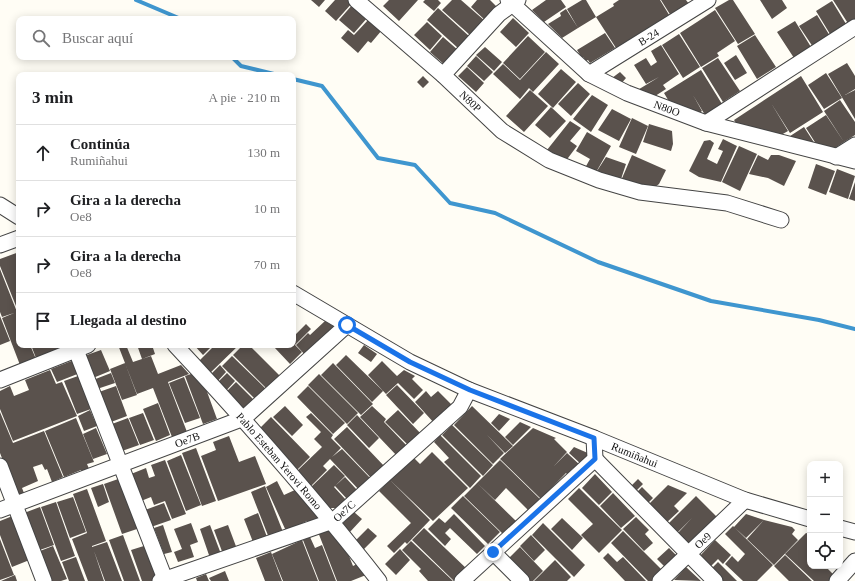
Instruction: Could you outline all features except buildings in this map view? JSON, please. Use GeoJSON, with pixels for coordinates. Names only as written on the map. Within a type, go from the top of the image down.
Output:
{"type":"FeatureCollection","features":[{"type":"Feature","properties":{"kind":"street","name":"N80P"},"geometry":{"type":"LineString","coordinates":[[356,0],[443,75],[502,131],[549,160],[599,180],[640,192],[728,203],[781,220]]}},
{"type":"Feature","properties":{"kind":"street","name":"B-24"},"geometry":{"type":"LineString","coordinates":[[589,74],[708,0]]}},
{"type":"Feature","properties":{"kind":"street"},"geometry":{"type":"LineString","coordinates":[[443,75],[499,14],[513,1]]}},
{"type":"Feature","properties":{"kind":"street","name":"N80O"},"geometry":{"type":"LineString","coordinates":[[513,1],[589,74],[627,93],[706,123],[855,161]]}},
{"type":"Feature","properties":{"kind":"street"},"geometry":{"type":"LineString","coordinates":[[706,123],[855,28]]}},
{"type":"Feature","properties":{"kind":"street"},"geometry":{"type":"LineString","coordinates":[[836,157],[855,145]]}},
{"type":"Feature","properties":{"kind":"street"},"geometry":{"type":"LineString","coordinates":[[0,205],[16,215]]}},
{"type":"Feature","properties":{"kind":"street"},"geometry":{"type":"LineString","coordinates":[[0,245],[16,239]]}},
{"type":"Feature","properties":{"kind":"street","name":"Rumiñahui"},"geometry":{"type":"LineString","coordinates":[[296,295],[410,362],[470,390],[594,438],[745,500],[807,518]]}},
{"type":"Feature","properties":{"kind":"street","name":"Oe7B"},"geometry":{"type":"LineString","coordinates":[[0,510],[244,418],[347,325]]}},
{"type":"Feature","properties":{"kind":"street"},"geometry":{"type":"LineString","coordinates":[[0,380],[78,348]]}},
{"type":"Feature","properties":{"kind":"street"},"geometry":{"type":"LineString","coordinates":[[80,348],[162,580]]}},
{"type":"Feature","properties":{"kind":"street","name":"Pablo Esteban Yerovi Romo"},"geometry":{"type":"LineString","coordinates":[[178,348],[244,418],[333,521],[379,581]]}},
{"type":"Feature","properties":{"kind":"street","name":"Oe7C"},"geometry":{"type":"LineString","coordinates":[[162,580],[333,521],[460,407],[470,390]]}},
{"type":"Feature","properties":{"kind":"street"},"geometry":{"type":"LineString","coordinates":[[594,438],[595,459],[715,581]]}},
{"type":"Feature","properties":{"kind":"street"},"geometry":{"type":"LineString","coordinates":[[462,581],[595,459]]}},
{"type":"Feature","properties":{"kind":"street"},"geometry":{"type":"LineString","coordinates":[[0,466],[44,581]]}},
{"type":"Feature","properties":{"kind":"street","name":"Oe9"},"geometry":{"type":"LineString","coordinates":[[660,581],[745,500]]}},
{"type":"Feature","properties":{"kind":"street"},"geometry":{"type":"LineString","coordinates":[[843,529],[855,532]]}},
{"type":"Feature","properties":{"kind":"street"},"geometry":{"type":"LineString","coordinates":[[493,552],[522,581]]}},
{"type":"Feature","properties":{"kind":"street"},"geometry":{"type":"LineString","coordinates":[[837,581],[855,561]]}},
{"type":"Feature","properties":{"kind":"waterway"},"geometry":{"type":"LineString","coordinates":[[136,0],[174,16]]}},
{"type":"Feature","properties":{"kind":"waterway"},"geometry":{"type":"LineString","coordinates":[[235,60],[241,66],[266,72]]}},
{"type":"Feature","properties":{"kind":"waterway"},"geometry":{"type":"LineString","coordinates":[[296,80],[322,86],[378,158],[415,165],[450,203],[495,213],[598,262],[711,301],[819,320],[855,329]]}},
{"type":"Feature","properties":{"kind":"route"},"geometry":{"type":"LineString","coordinates":[[347,325],[410,362],[470,390],[594,438],[595,459],[493,552]]}}]}
